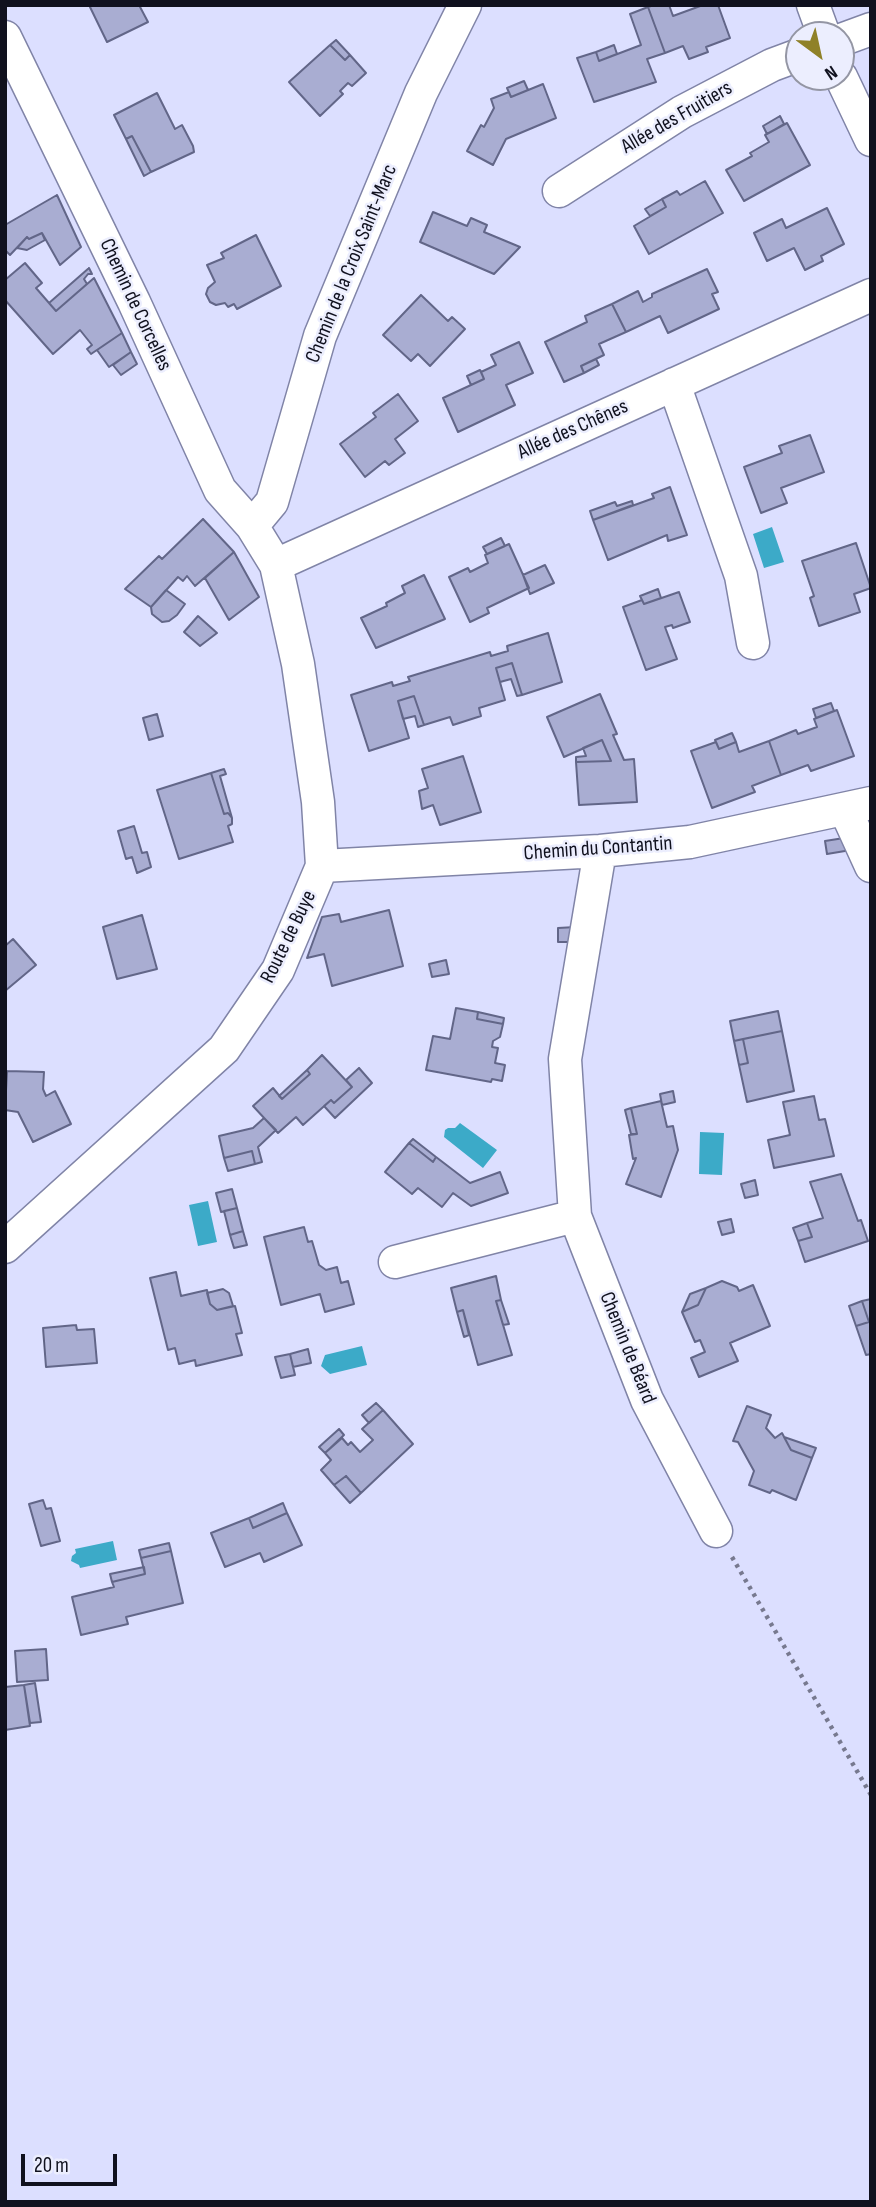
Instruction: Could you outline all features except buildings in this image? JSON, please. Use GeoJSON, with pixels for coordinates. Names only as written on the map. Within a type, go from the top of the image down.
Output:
{"type":"FeatureCollection","features":[{"type":"Feature","properties":{"kind":"street","name":"Chemin de la Croix Saint-Marc"},"geometry":{"type":"LineString","coordinates":[[253,526],[272,502],[320,335],[421,93],[465,5]]}},
{"type":"Feature","properties":{"kind":"street","name":"Chemin de Corcelles"},"geometry":{"type":"LineString","coordinates":[[5,37],[135,302],[220,490],[253,526],[276,565]]}},
{"type":"Feature","properties":{"kind":"street","name":"Allée des Fruitiers"},"geometry":{"type":"LineString","coordinates":[[559,191],[681,112],[785,60]]}},
{"type":"Feature","properties":{"kind":"street"},"geometry":{"type":"LineString","coordinates":[[848,91],[871,140]]}},
{"type":"Feature","properties":{"kind":"street","name":"Allée des Chênes"},"geometry":{"type":"LineString","coordinates":[[276,565],[871,295]]}},
{"type":"Feature","properties":{"kind":"street"},"geometry":{"type":"LineString","coordinates":[[674,384],[741,576],[753,643]]}},
{"type":"Feature","properties":{"kind":"street","name":"Route de Buye"},"geometry":{"type":"LineString","coordinates":[[5,1247],[224,1049],[278,970],[322,866],[318,802],[298,664],[276,565]]}},
{"type":"Feature","properties":{"kind":"street"},"geometry":{"type":"LineString","coordinates":[[858,806],[871,866]]}},
{"type":"Feature","properties":{"kind":"street","name":"Chemin du Contantin"},"geometry":{"type":"LineString","coordinates":[[322,866],[600,851],[690,842],[858,806]]}},
{"type":"Feature","properties":{"kind":"street","name":"Chemin de Béard"},"geometry":{"type":"LineString","coordinates":[[600,851],[565,1059],[575,1216],[647,1400],[716,1531]]}},
{"type":"Feature","properties":{"kind":"street"},"geometry":{"type":"LineString","coordinates":[[395,1262],[575,1216]]}},
{"type":"Feature","properties":{"kind":"path"},"geometry":{"type":"LineString","coordinates":[[716,1531],[871,1795]]}},
{"type":"Feature","properties":{"kind":"water"},"geometry":{"type":"Polygon","coordinates":[[[772,527],[784,562],[764,568],[753,534],[772,527]]]}},
{"type":"Feature","properties":{"kind":"water"},"geometry":{"type":"Polygon","coordinates":[[[460,1123],[497,1150],[483,1168],[444,1137],[445,1130],[455,1128],[460,1123]]]}},
{"type":"Feature","properties":{"kind":"water"},"geometry":{"type":"Polygon","coordinates":[[[700,1132],[724,1133],[722,1175],[699,1174],[700,1132]]]}},
{"type":"Feature","properties":{"kind":"water"},"geometry":{"type":"Polygon","coordinates":[[[208,1201],[217,1242],[198,1246],[189,1205],[208,1201]]]}},
{"type":"Feature","properties":{"kind":"water"},"geometry":{"type":"Polygon","coordinates":[[[362,1346],[367,1365],[330,1374],[321,1366],[325,1355],[362,1346]]]}},
{"type":"Feature","properties":{"kind":"water"},"geometry":{"type":"Polygon","coordinates":[[[113,1541],[117,1560],[80,1568],[71,1561],[76,1553],[75,1549],[113,1541]]]}}]}
